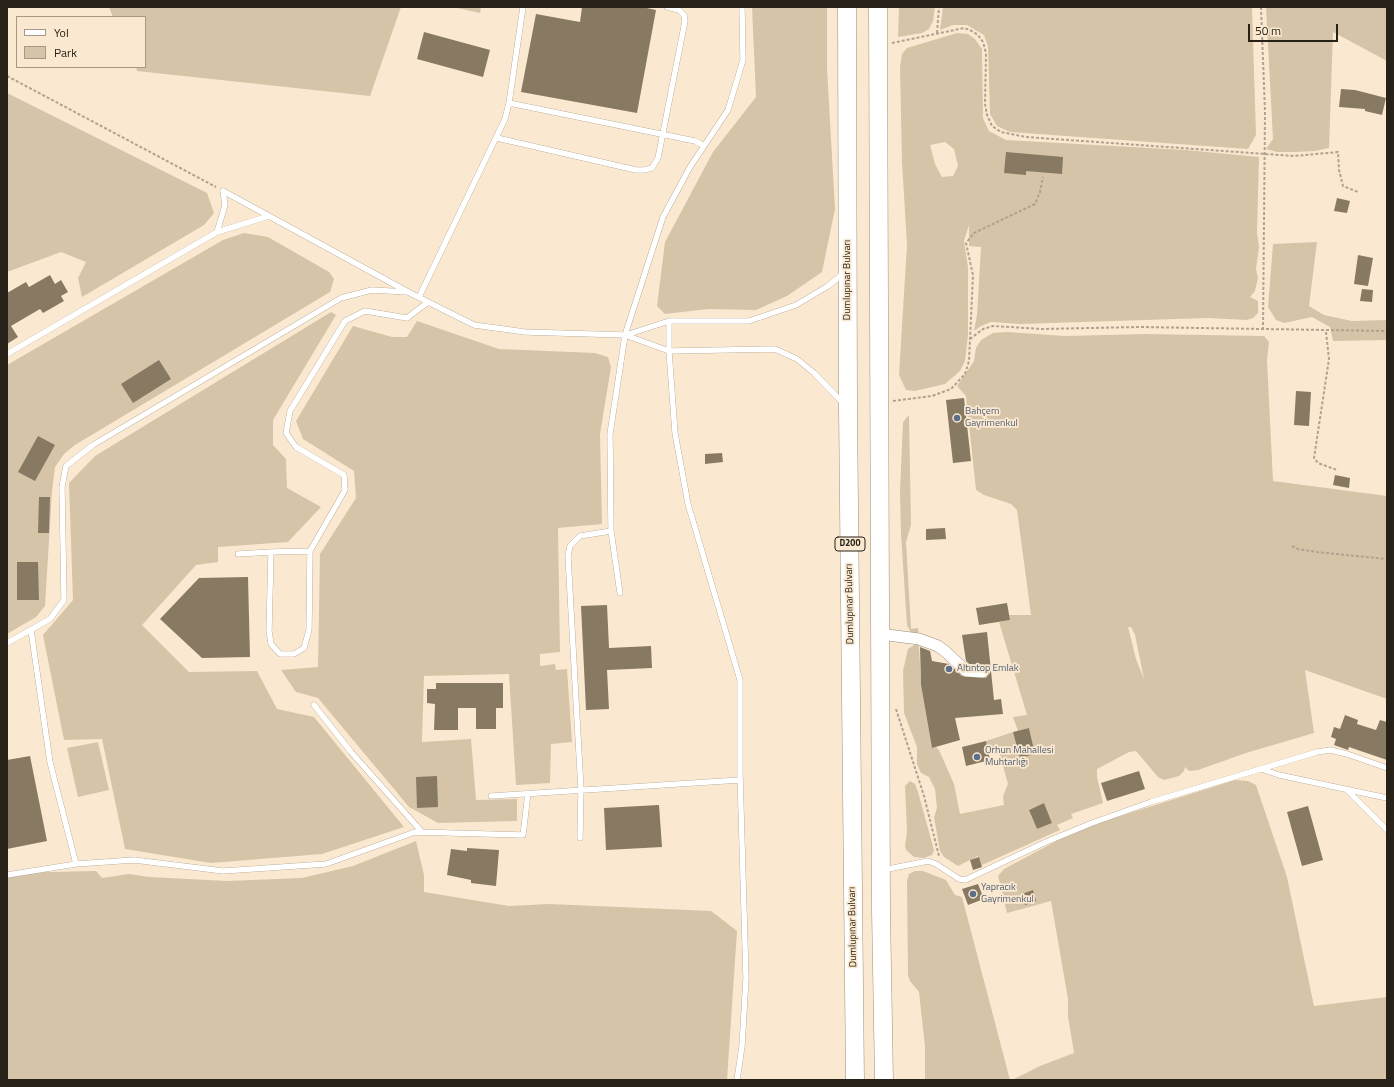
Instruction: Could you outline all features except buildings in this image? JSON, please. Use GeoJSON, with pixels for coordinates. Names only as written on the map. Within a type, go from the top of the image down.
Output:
{"type":"FeatureCollection","features":[{"type":"Feature","properties":{"kind":"highway","name":"Dumlupınar Bulvarı"},"geometry":{"type":"LineString","coordinates":[[847,7],[849,269],[848,409],[855,1080]]}},
{"type":"Feature","properties":{"kind":"highway"},"geometry":{"type":"LineString","coordinates":[[878,7],[881,870],[884,1080]]}},
{"type":"Feature","properties":{"kind":"street"},"geometry":{"type":"LineString","coordinates":[[880,634],[919,639],[938,646],[966,671],[983,672]]}},
{"type":"Feature","properties":{"kind":"lane"},"geometry":{"type":"LineString","coordinates":[[419,297],[497,138],[509,103],[523,7]]}},
{"type":"Feature","properties":{"kind":"lane"},"geometry":{"type":"LineString","coordinates":[[497,138],[644,170],[652,168],[658,158],[685,21],[684,15],[679,10],[668,7]]}},
{"type":"Feature","properties":{"kind":"lane"},"geometry":{"type":"LineString","coordinates":[[620,593],[611,532],[610,434],[625,335],[662,217],[690,167],[728,110],[743,60],[742,7]]}},
{"type":"Feature","properties":{"kind":"lane"},"geometry":{"type":"LineString","coordinates":[[509,103],[695,141],[704,146]]}},
{"type":"Feature","properties":{"kind":"lane"},"geometry":{"type":"LineString","coordinates":[[223,191],[410,293],[474,325],[525,332],[625,335],[669,351],[775,349],[797,359],[814,373],[848,409]]}},
{"type":"Feature","properties":{"kind":"lane"},"geometry":{"type":"LineString","coordinates":[[217,232],[225,206],[223,191]]}},
{"type":"Feature","properties":{"kind":"lane"},"geometry":{"type":"LineString","coordinates":[[7,354],[217,232],[269,216]]}},
{"type":"Feature","properties":{"kind":"lane"},"geometry":{"type":"LineString","coordinates":[[625,335],[669,321],[749,321],[796,305],[828,286],[849,269]]}},
{"type":"Feature","properties":{"kind":"lane"},"geometry":{"type":"LineString","coordinates":[[7,643],[50,619],[64,600],[62,487],[66,466],[93,445],[342,298],[372,290],[410,293]]}},
{"type":"Feature","properties":{"kind":"lane"},"geometry":{"type":"LineString","coordinates":[[271,552],[269,631],[271,644],[280,654],[294,654],[304,648],[309,630],[310,551],[345,490],[344,475],[296,447],[286,433],[290,411],[345,321],[365,311],[407,318],[428,302]]}},
{"type":"Feature","properties":{"kind":"lane"},"geometry":{"type":"LineString","coordinates":[[669,321],[669,351],[675,434],[688,504],[740,680],[740,780],[746,978],[742,1046],[737,1080]]}},
{"type":"Feature","properties":{"kind":"lane"},"geometry":{"type":"LineString","coordinates":[[580,838],[581,790],[568,556],[570,546],[580,536],[611,532]]}},
{"type":"Feature","properties":{"kind":"lane"},"geometry":{"type":"LineString","coordinates":[[238,554],[310,551]]}},
{"type":"Feature","properties":{"kind":"lane"},"geometry":{"type":"LineString","coordinates":[[31,630],[50,762],[76,864]]}},
{"type":"Feature","properties":{"kind":"lane"},"geometry":{"type":"LineString","coordinates":[[314,705],[351,752],[422,832]]}},
{"type":"Feature","properties":{"kind":"lane"},"geometry":{"type":"LineString","coordinates":[[881,870],[928,861],[959,879],[965,880],[1046,842],[1092,823],[1151,802],[1305,754],[1330,750],[1347,754],[1387,768]]}},
{"type":"Feature","properties":{"kind":"lane"},"geometry":{"type":"LineString","coordinates":[[1261,768],[1279,775],[1387,798]]}},
{"type":"Feature","properties":{"kind":"lane"},"geometry":{"type":"LineString","coordinates":[[491,796],[740,780]]}},
{"type":"Feature","properties":{"kind":"lane"},"geometry":{"type":"LineString","coordinates":[[1347,790],[1387,830]]}},
{"type":"Feature","properties":{"kind":"lane"},"geometry":{"type":"LineString","coordinates":[[7,875],[76,864],[134,860],[223,871],[326,864],[415,832],[523,834],[528,793]]}},
{"type":"Feature","properties":{"kind":"path"},"geometry":{"type":"LineString","coordinates":[[937,33],[939,7]]}},
{"type":"Feature","properties":{"kind":"path"},"geometry":{"type":"LineString","coordinates":[[1261,7],[1265,112],[1263,329]]}},
{"type":"Feature","properties":{"kind":"path"},"geometry":{"type":"LineString","coordinates":[[878,47],[964,28],[970,30],[983,42],[986,53],[985,104],[987,115],[992,126],[1001,132],[1026,137],[1294,156],[1338,152],[1338,170],[1343,186],[1358,192]]}},
{"type":"Feature","properties":{"kind":"path"},"geometry":{"type":"LineString","coordinates":[[7,76],[223,191]]}},
{"type":"Feature","properties":{"kind":"path"},"geometry":{"type":"LineString","coordinates":[[880,402],[932,396],[951,389],[965,374],[969,360],[973,275],[966,243],[974,233],[1035,204],[1040,192],[1043,177]]}},
{"type":"Feature","properties":{"kind":"path"},"geometry":{"type":"LineString","coordinates":[[970,340],[983,328],[993,326],[1042,329],[1138,327],[1387,331]]}},
{"type":"Feature","properties":{"kind":"path"},"geometry":{"type":"LineString","coordinates":[[1326,331],[1329,359],[1324,399],[1314,448],[1314,458],[1318,463],[1337,470]]}},
{"type":"Feature","properties":{"kind":"path"},"geometry":{"type":"LineString","coordinates":[[1292,546],[1298,549],[1317,552],[1387,559]]}},
{"type":"Feature","properties":{"kind":"path"},"geometry":{"type":"LineString","coordinates":[[894,704],[911,751],[924,796],[937,852],[945,870]]}},
{"type":"Feature","properties":{"kind":"green space"},"geometry":{"type":"Polygon","coordinates":[[[109,7],[401,7],[370,96],[137,71],[136,68],[146,68],[146,16],[113,16],[109,7]]]}},
{"type":"Feature","properties":{"kind":"green space"},"geometry":{"type":"Polygon","coordinates":[[[453,7],[481,7],[480,13],[453,7]]]}},
{"type":"Feature","properties":{"kind":"green space"},"geometry":{"type":"Polygon","coordinates":[[[752,7],[827,7],[827,68],[835,209],[822,272],[787,296],[756,310],[708,309],[665,314],[657,306],[665,242],[713,152],[756,97],[752,7]]]}},
{"type":"Feature","properties":{"kind":"green space"},"geometry":{"type":"Polygon","coordinates":[[[899,7],[935,7],[933,21],[929,29],[922,33],[898,37],[899,7]]]}},
{"type":"Feature","properties":{"kind":"green space"},"geometry":{"type":"Polygon","coordinates":[[[943,7],[1252,7],[1256,135],[1248,149],[1010,132],[997,126],[990,114],[988,47],[984,35],[967,25],[953,25],[940,30],[943,7]]]}},
{"type":"Feature","properties":{"kind":"green space"},"geometry":{"type":"Polygon","coordinates":[[[1266,7],[1387,7],[1387,61],[1333,32],[1329,148],[1315,151],[1295,152],[1277,152],[1266,149],[1273,139],[1266,7]]]}},
{"type":"Feature","properties":{"kind":"green space"},"geometry":{"type":"Polygon","coordinates":[[[957,33],[968,34],[975,39],[982,49],[983,118],[989,131],[1006,140],[1186,150],[1259,157],[1257,233],[1259,247],[1256,269],[1258,278],[1255,291],[1250,297],[1258,301],[1258,313],[1253,318],[1247,320],[1208,318],[1020,324],[991,322],[974,331],[977,315],[981,247],[969,246],[969,225],[964,241],[968,267],[968,335],[965,361],[960,371],[945,384],[915,391],[906,390],[899,375],[907,245],[902,162],[900,67],[902,54],[907,48],[957,33]],[[945,142],[930,145],[935,164],[942,177],[953,176],[958,166],[954,149],[945,142]]]}},
{"type":"Feature","properties":{"kind":"green space"},"geometry":{"type":"Polygon","coordinates":[[[7,93],[207,193],[214,213],[204,225],[82,297],[78,278],[86,262],[61,252],[7,272],[7,93]]]}},
{"type":"Feature","properties":{"kind":"green space"},"geometry":{"type":"Polygon","coordinates":[[[244,233],[268,237],[329,272],[334,279],[330,292],[75,445],[64,454],[55,467],[52,491],[45,606],[36,617],[7,634],[7,365],[223,240],[244,233]]]}},
{"type":"Feature","properties":{"kind":"green space"},"geometry":{"type":"Polygon","coordinates":[[[1317,242],[1309,306],[1324,315],[1352,321],[1387,320],[1387,340],[1333,341],[1330,327],[1312,317],[1284,323],[1276,320],[1268,307],[1273,244],[1317,242]]]}},
{"type":"Feature","properties":{"kind":"green space"},"geometry":{"type":"Polygon","coordinates":[[[331,312],[336,315],[273,420],[273,445],[286,459],[287,488],[321,507],[288,542],[218,547],[218,562],[196,565],[142,625],[189,672],[257,671],[277,709],[314,717],[404,827],[322,854],[211,863],[125,849],[102,739],[64,740],[43,635],[73,600],[69,483],[95,456],[331,312]]]}},
{"type":"Feature","properties":{"kind":"green space"},"geometry":{"type":"Polygon","coordinates":[[[417,321],[499,349],[595,353],[608,357],[611,367],[600,434],[602,524],[558,528],[560,652],[540,654],[540,666],[555,664],[556,670],[567,669],[572,742],[551,744],[550,783],[516,785],[509,674],[424,676],[422,742],[471,739],[476,800],[517,799],[517,821],[438,823],[409,807],[318,698],[296,692],[281,670],[318,667],[320,554],[356,498],[354,471],[303,439],[296,421],[353,326],[392,337],[407,337],[417,321]]]}},
{"type":"Feature","properties":{"kind":"green space"},"geometry":{"type":"Polygon","coordinates":[[[1007,332],[1065,336],[1146,334],[1264,336],[1269,342],[1267,360],[1273,481],[1387,496],[1387,699],[1305,670],[1314,733],[1246,753],[1198,770],[1189,771],[1185,767],[1184,771],[1179,776],[1164,780],[1158,777],[1136,751],[1129,752],[1097,769],[1097,777],[1103,803],[1071,814],[1073,818],[1057,825],[1060,830],[982,865],[978,856],[958,866],[944,857],[940,851],[934,817],[937,808],[935,789],[929,777],[921,773],[917,764],[917,747],[904,713],[903,671],[908,649],[916,644],[919,646],[921,685],[932,748],[936,747],[939,750],[954,784],[960,814],[1004,805],[1003,796],[1008,784],[999,751],[989,753],[986,741],[1013,732],[1020,757],[1035,754],[1029,728],[1018,731],[1013,717],[1027,715],[999,622],[1010,620],[1009,615],[1031,615],[1017,510],[1011,504],[984,495],[976,490],[966,396],[957,386],[974,361],[976,348],[981,340],[993,333],[1007,332]],[[1128,627],[1136,659],[1144,679],[1135,635],[1131,627],[1128,627]],[[1044,803],[1029,810],[1037,829],[1052,823],[1044,803]]]}},
{"type":"Feature","properties":{"kind":"green space"},"geometry":{"type":"Polygon","coordinates":[[[909,415],[911,525],[906,542],[911,629],[918,628],[919,637],[911,633],[907,625],[901,534],[900,491],[903,422],[909,415]]]}},
{"type":"Feature","properties":{"kind":"green space"},"geometry":{"type":"Polygon","coordinates":[[[98,742],[109,790],[78,797],[67,748],[98,742]]]}},
{"type":"Feature","properties":{"kind":"green space"},"geometry":{"type":"Polygon","coordinates":[[[1235,780],[1248,781],[1256,785],[1287,877],[1314,1006],[1387,997],[1387,1080],[1012,1080],[1040,1066],[1074,1053],[1068,1016],[1068,999],[1051,901],[1007,913],[998,876],[1004,869],[1062,838],[1098,823],[1235,780]]]}},
{"type":"Feature","properties":{"kind":"green space"},"geometry":{"type":"Polygon","coordinates":[[[910,781],[915,784],[918,792],[934,850],[932,855],[924,858],[914,857],[906,850],[905,846],[907,831],[905,786],[910,781]]]}},
{"type":"Feature","properties":{"kind":"green space"},"geometry":{"type":"Polygon","coordinates":[[[416,841],[424,875],[424,892],[509,906],[549,904],[711,911],[737,931],[727,1080],[7,1080],[7,873],[96,871],[102,878],[129,874],[149,877],[227,881],[302,878],[353,866],[416,841]]]}},
{"type":"Feature","properties":{"kind":"green space"},"geometry":{"type":"Polygon","coordinates":[[[915,871],[923,871],[946,880],[955,895],[962,897],[1010,1080],[925,1080],[925,1047],[919,992],[910,981],[908,975],[907,881],[909,874],[915,871]]]}},
{"type":"Feature","properties":{"kind":"place","name":"Bahçem Gayrimenkul"},"geometry":{"type":"Point","coordinates":[957,418]}},
{"type":"Feature","properties":{"kind":"place","name":"Altıntop Emlak"},"geometry":{"type":"Point","coordinates":[949,669]}},
{"type":"Feature","properties":{"kind":"place","name":"Orhun Mahallesi Muhtarlığı"},"geometry":{"type":"Point","coordinates":[977,757]}},
{"type":"Feature","properties":{"kind":"place","name":"Yapracık Gayrimenkul"},"geometry":{"type":"Point","coordinates":[973,894]}}]}
